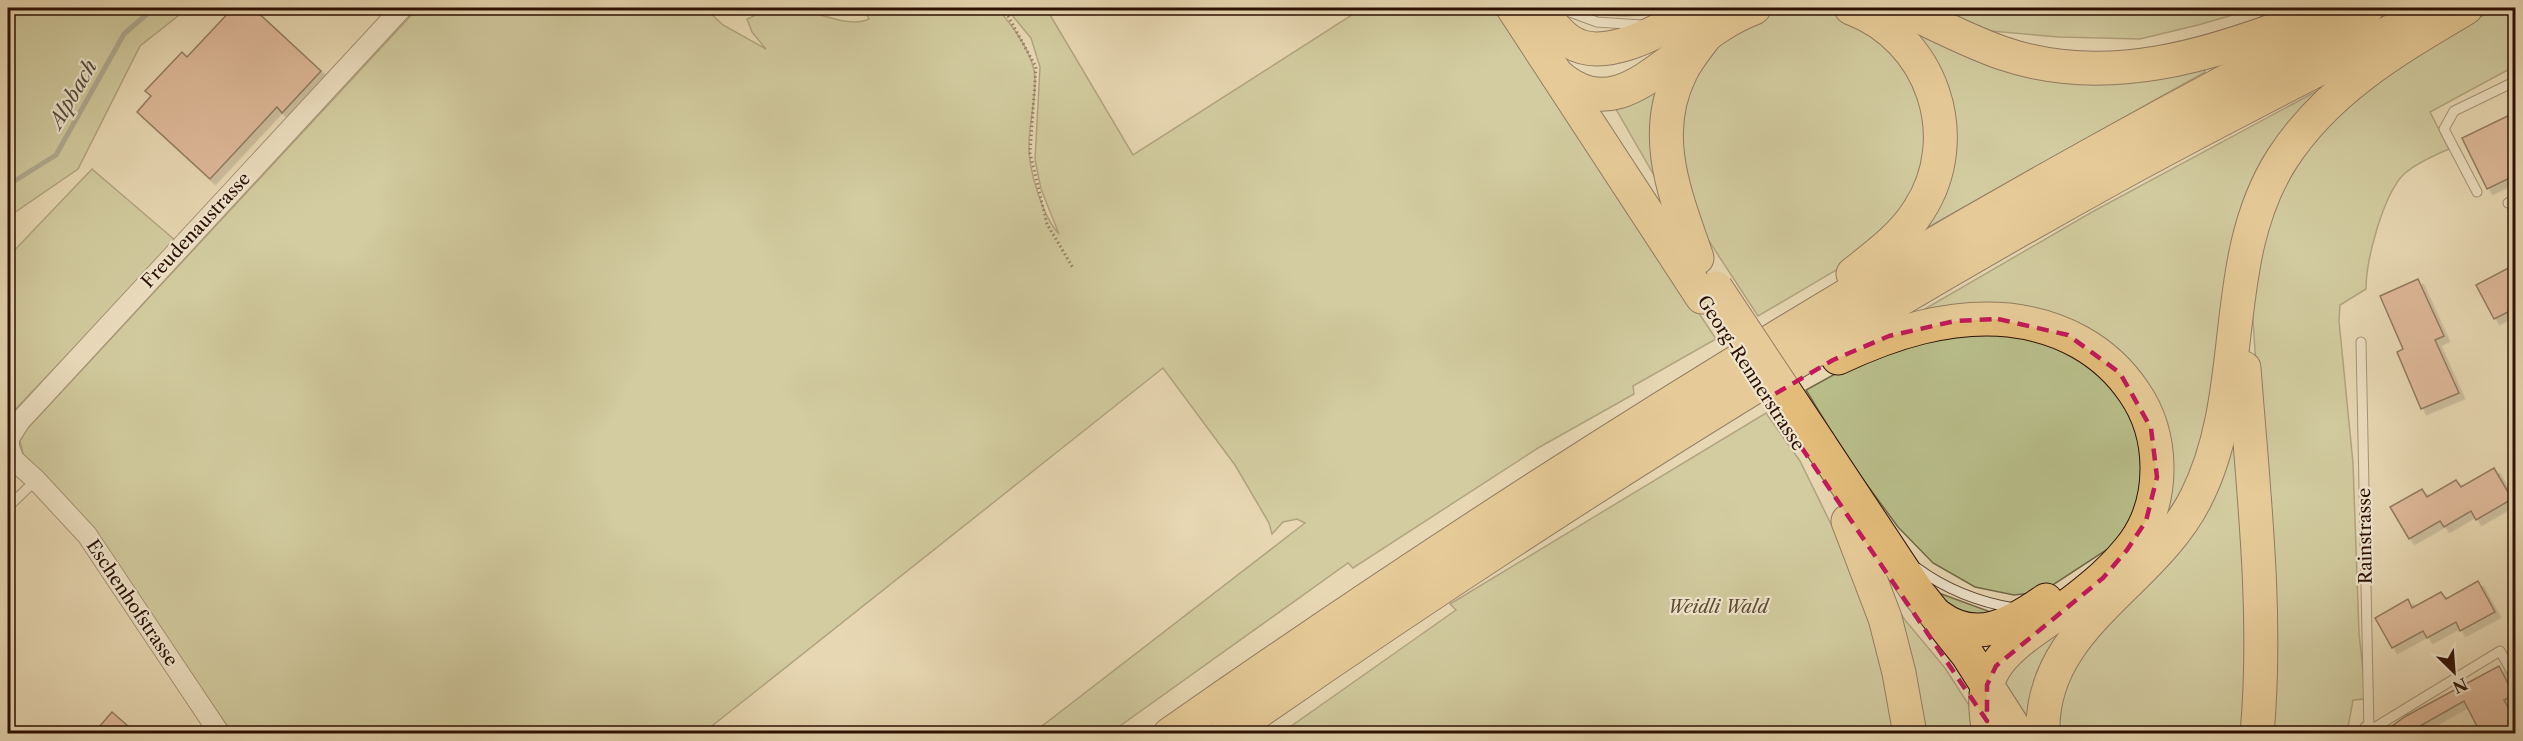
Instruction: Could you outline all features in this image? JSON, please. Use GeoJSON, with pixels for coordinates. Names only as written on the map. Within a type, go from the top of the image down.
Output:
{"type":"FeatureCollection","features":[{"type":"Feature","properties":{"kind":"highway"},"geometry":{"type":"LineString","coordinates":[[1531,9],[1572,44],[1601,50],[1616,47],[1668,26],[1730,18],[1754,8]]}},
{"type":"Feature","properties":{"kind":"highway"},"geometry":{"type":"LineString","coordinates":[[1735,364],[1880,253],[1913,218],[1933,182],[1940,153],[1940,127],[1935,96],[1927,76],[1901,39],[1878,21],[1851,8]]}},
{"type":"Feature","properties":{"kind":"highway"},"geometry":{"type":"LineString","coordinates":[[1902,8],[1968,40],[2021,59],[2076,68],[2113,68],[2157,64],[2219,50],[2333,8]]}},
{"type":"Feature","properties":{"kind":"highway"},"geometry":{"type":"LineString","coordinates":[[1170,734],[1395,581],[1735,364],[2008,202],[2183,105],[2367,8]]}},
{"type":"Feature","properties":{"kind":"highway"},"geometry":{"type":"LineString","coordinates":[[1226,734],[1495,552],[1843,334],[2116,176],[2436,8]]}},
{"type":"Feature","properties":{"kind":"highway"},"geometry":{"type":"LineString","coordinates":[[2043,734],[2046,693],[2065,651],[2086,624],[2164,547],[2188,513],[2204,483],[2215,453],[2226,402],[2243,260],[2254,217],[2269,182],[2295,141],[2330,100],[2356,78],[2405,44],[2466,8]]}},
{"type":"Feature","properties":{"kind":"highway","name":"Georg-Rennerstrasse"},"geometry":{"type":"LineString","coordinates":[[1531,9],[1557,75],[1598,139],[1709,293],[1811,448],[1932,611],[1967,654],[2018,734]]}},
{"type":"Feature","properties":{"kind":"highway","name":"Georg-Rennerstrasse"},"geometry":{"type":"LineString","coordinates":[[1531,9],[1593,93],[1697,258],[1709,293]]}},
{"type":"Feature","properties":{"kind":"highway"},"geometry":{"type":"LineString","coordinates":[[1557,75],[1568,85],[1593,93],[1613,94],[1637,86],[1703,21]]}},
{"type":"Feature","properties":{"kind":"highway"},"geometry":{"type":"LineString","coordinates":[[1697,258],[1680,209],[1666,157],[1666,119],[1672,94],[1703,21]]}},
{"type":"Feature","properties":{"kind":"highway"},"geometry":{"type":"LineString","coordinates":[[1598,139],[1590,109],[1593,93],[1599,82],[1609,71],[1668,26]]}},
{"type":"Feature","properties":{"kind":"highway"},"geometry":{"type":"LineString","coordinates":[[2240,297],[2262,645],[2257,734]]}},
{"type":"Feature","properties":{"kind":"highway"},"geometry":{"type":"LineString","coordinates":[[1711,415],[1750,408],[1833,360],[1904,331],[1955,321],[1988,319],[2022,322],[2055,330],[2089,347],[2120,373],[2136,394],[2151,428],[2157,465],[2153,498],[2138,536],[2103,578],[1999,661],[1987,685],[1985,703],[1991,727]]}},
{"type":"Feature","properties":{"kind":"highway","name":"Georg-Rennerstrasse"},"geometry":{"type":"LineString","coordinates":[[1811,448],[1848,521],[1991,727]]}},
{"type":"Feature","properties":{"kind":"highway"},"geometry":{"type":"LineString","coordinates":[[1848,521],[1885,618],[1899,673],[1910,734]]}},
{"type":"Feature","properties":{"kind":"highway"},"geometry":{"type":"LineString","coordinates":[[1932,611],[1947,623],[1962,630],[1974,632],[2003,625],[2035,608],[2095,568],[2117,560]]}},
{"type":"Feature","properties":{"kind":"street","name":"Freudenaustrasse"},"geometry":{"type":"LineString","coordinates":[[10,451],[9,438],[20,421],[402,8]]}},
{"type":"Feature","properties":{"kind":"street","name":"Eschenhofstrasse"},"geometry":{"type":"LineString","coordinates":[[10,451],[87,536],[220,734]]}},
{"type":"Feature","properties":{"kind":"lane"},"geometry":{"type":"LineString","coordinates":[[2477,192],[2444,129],[2454,111],[2516,81]]}},
{"type":"Feature","properties":{"kind":"lane","name":"Rainstrasse"},"geometry":{"type":"LineString","coordinates":[[2361,342],[2369,732]]}},
{"type":"Feature","properties":{"kind":"lane"},"geometry":{"type":"LineString","coordinates":[[8,507],[36,480]]}},
{"type":"Feature","properties":{"kind":"lane"},"geometry":{"type":"LineString","coordinates":[[1888,549],[1940,584],[1966,596],[2000,605],[2035,608]]}},
{"type":"Feature","properties":{"kind":"lane","name":"Rainstrasse"},"geometry":{"type":"LineString","coordinates":[[2369,732],[2500,651],[2516,679]]}},
{"type":"Feature","properties":{"kind":"path"},"geometry":{"type":"LineString","coordinates":[[997,8],[1008,16],[1036,67],[1030,153],[1047,224],[1073,268]]}},
{"type":"Feature","properties":{"kind":"highlighted area"},"geometry":{"type":"Polygon","coordinates":[[[1998,319],[2068,335],[2120,373],[2151,428],[2157,477],[2146,521],[2127,550],[2103,578],[1996,666],[1987,685],[1987,721],[1768,398],[1833,360],[1889,336],[1955,321],[1998,319]]]}},
{"type":"Feature","properties":{"kind":"green space"},"geometry":{"type":"Polygon","coordinates":[[[785,7],[847,22],[859,22],[869,19],[863,8],[997,8],[1014,29],[1032,61],[1035,87],[1029,154],[1037,191],[1047,215],[1059,234],[1041,189],[1035,160],[1040,67],[1031,38],[1006,8],[1046,8],[1133,155],[1355,13],[1353,8],[1498,8],[1716,339],[1633,386],[1634,394],[1538,448],[1353,568],[1348,563],[1110,733],[1033,733],[1305,523],[1297,519],[1283,522],[1272,534],[1269,523],[1235,465],[1163,368],[703,733],[232,733],[137,597],[24,458],[20,441],[27,429],[418,8],[705,8],[723,25],[766,49],[752,32],[747,19],[773,8],[785,7]]]}},
{"type":"Feature","properties":{"kind":"green space"},"geometry":{"type":"Polygon","coordinates":[[[8,8],[188,8],[140,46],[78,169],[8,217],[8,8]]]}},
{"type":"Feature","properties":{"kind":"green space"},"geometry":{"type":"Polygon","coordinates":[[[1581,8],[1656,8],[1652,14],[1625,16],[1607,15],[1581,8]]]}},
{"type":"Feature","properties":{"kind":"green space"},"geometry":{"type":"Polygon","coordinates":[[[1809,8],[1842,15],[1895,49],[1930,119],[1914,198],[1850,262],[1758,316],[1707,238],[1677,165],[1689,79],[1734,28],[1754,17],[1809,8]]]}},
{"type":"Feature","properties":{"kind":"green space"},"geometry":{"type":"Polygon","coordinates":[[[1882,8],[1961,47],[2203,64],[2205,72],[1916,234],[1948,151],[1882,8]]]}},
{"type":"Feature","properties":{"kind":"green space"},"geometry":{"type":"Polygon","coordinates":[[[1935,8],[2257,8],[2140,39],[2059,37],[1979,30],[1935,8]]]}},
{"type":"Feature","properties":{"kind":"green space"},"geometry":{"type":"Polygon","coordinates":[[[2499,8],[2515,8],[2515,66],[2430,112],[2449,149],[2414,167],[2396,184],[2383,212],[2372,245],[2366,289],[2340,305],[2339,321],[2353,463],[2359,633],[2366,699],[2353,700],[2347,733],[2268,733],[2263,469],[2252,306],[2253,280],[2276,197],[2325,121],[2453,30],[2499,8]]]}},
{"type":"Feature","properties":{"kind":"green space"},"geometry":{"type":"Polygon","coordinates":[[[1664,75],[1659,184],[1613,104],[1664,75]]]}},
{"type":"Feature","properties":{"kind":"green space"},"geometry":{"type":"Polygon","coordinates":[[[2341,78],[2284,141],[2205,457],[2032,729],[1997,680],[2165,501],[2102,346],[1928,319],[1923,310],[2092,212],[2341,78]]]}},
{"type":"Feature","properties":{"kind":"green space"},"geometry":{"type":"Polygon","coordinates":[[[92,169],[176,241],[8,417],[8,257],[92,169]]]}},
{"type":"Feature","properties":{"kind":"green space"},"geometry":{"type":"Polygon","coordinates":[[[1958,331],[2057,341],[2128,396],[2148,470],[2129,526],[2114,545],[2042,592],[2014,595],[1975,587],[1933,563],[1898,527],[1848,459],[1806,390],[1864,358],[1958,331]]]}},
{"type":"Feature","properties":{"kind":"green space"},"geometry":{"type":"Polygon","coordinates":[[[2238,403],[2251,733],[2053,734],[2053,709],[2089,635],[2238,403]]]}},
{"type":"Feature","properties":{"kind":"green space","name":"Weidli Wald"},"geometry":{"type":"Polygon","coordinates":[[[1766,413],[1800,461],[1864,591],[1899,734],[1280,734],[1456,610],[1450,604],[1766,413]]]}},
{"type":"Feature","properties":{"kind":"green space"},"geometry":{"type":"Polygon","coordinates":[[[1881,583],[1905,620],[1945,668],[1987,733],[1918,733],[1881,583]]]}},
{"type":"Feature","properties":{"kind":"green space"},"geometry":{"type":"Polygon","coordinates":[[[1936,592],[1999,615],[1987,618],[1956,612],[1936,592]]]}},
{"type":"Feature","properties":{"kind":"building"},"geometry":{"type":"Polygon","coordinates":[[[233,8],[253,8],[321,71],[282,113],[277,107],[210,179],[137,112],[151,96],[145,91],[182,52],[187,57],[233,8]]]}},
{"type":"Feature","properties":{"kind":"building"},"geometry":{"type":"Polygon","coordinates":[[[2516,112],[2516,175],[2487,189],[2462,138],[2516,112]]]}},
{"type":"Feature","properties":{"kind":"building"},"geometry":{"type":"Polygon","coordinates":[[[2516,264],[2516,308],[2494,319],[2476,285],[2516,264]]]}},
{"type":"Feature","properties":{"kind":"building"},"geometry":{"type":"Polygon","coordinates":[[[2418,279],[2444,336],[2435,340],[2459,393],[2421,409],[2397,352],[2403,349],[2380,296],[2418,279]]]}},
{"type":"Feature","properties":{"kind":"building"},"geometry":{"type":"Polygon","coordinates":[[[2494,468],[2512,499],[2476,520],[2471,511],[2444,527],[2440,521],[2409,539],[2390,507],[2422,489],[2427,497],[2456,480],[2461,487],[2494,468]]]}},
{"type":"Feature","properties":{"kind":"building"},"geometry":{"type":"Polygon","coordinates":[[[2478,581],[2495,612],[2460,631],[2456,622],[2427,638],[2423,631],[2392,648],[2375,618],[2408,599],[2412,608],[2441,592],[2446,599],[2478,581]]]}},
{"type":"Feature","properties":{"kind":"building"},"geometry":{"type":"Polygon","coordinates":[[[2499,666],[2514,695],[2504,700],[2516,722],[2516,734],[2481,734],[2464,701],[2406,734],[2381,734],[2406,716],[2499,666]]]}},
{"type":"Feature","properties":{"kind":"building"},"geometry":{"type":"Polygon","coordinates":[[[112,712],[137,734],[93,734],[112,712]]]}},
{"type":"Feature","properties":{"kind":"waterway","name":"Alpbach"},"geometry":{"type":"LineString","coordinates":[[8,185],[56,155],[124,34],[154,8]]}}]}
